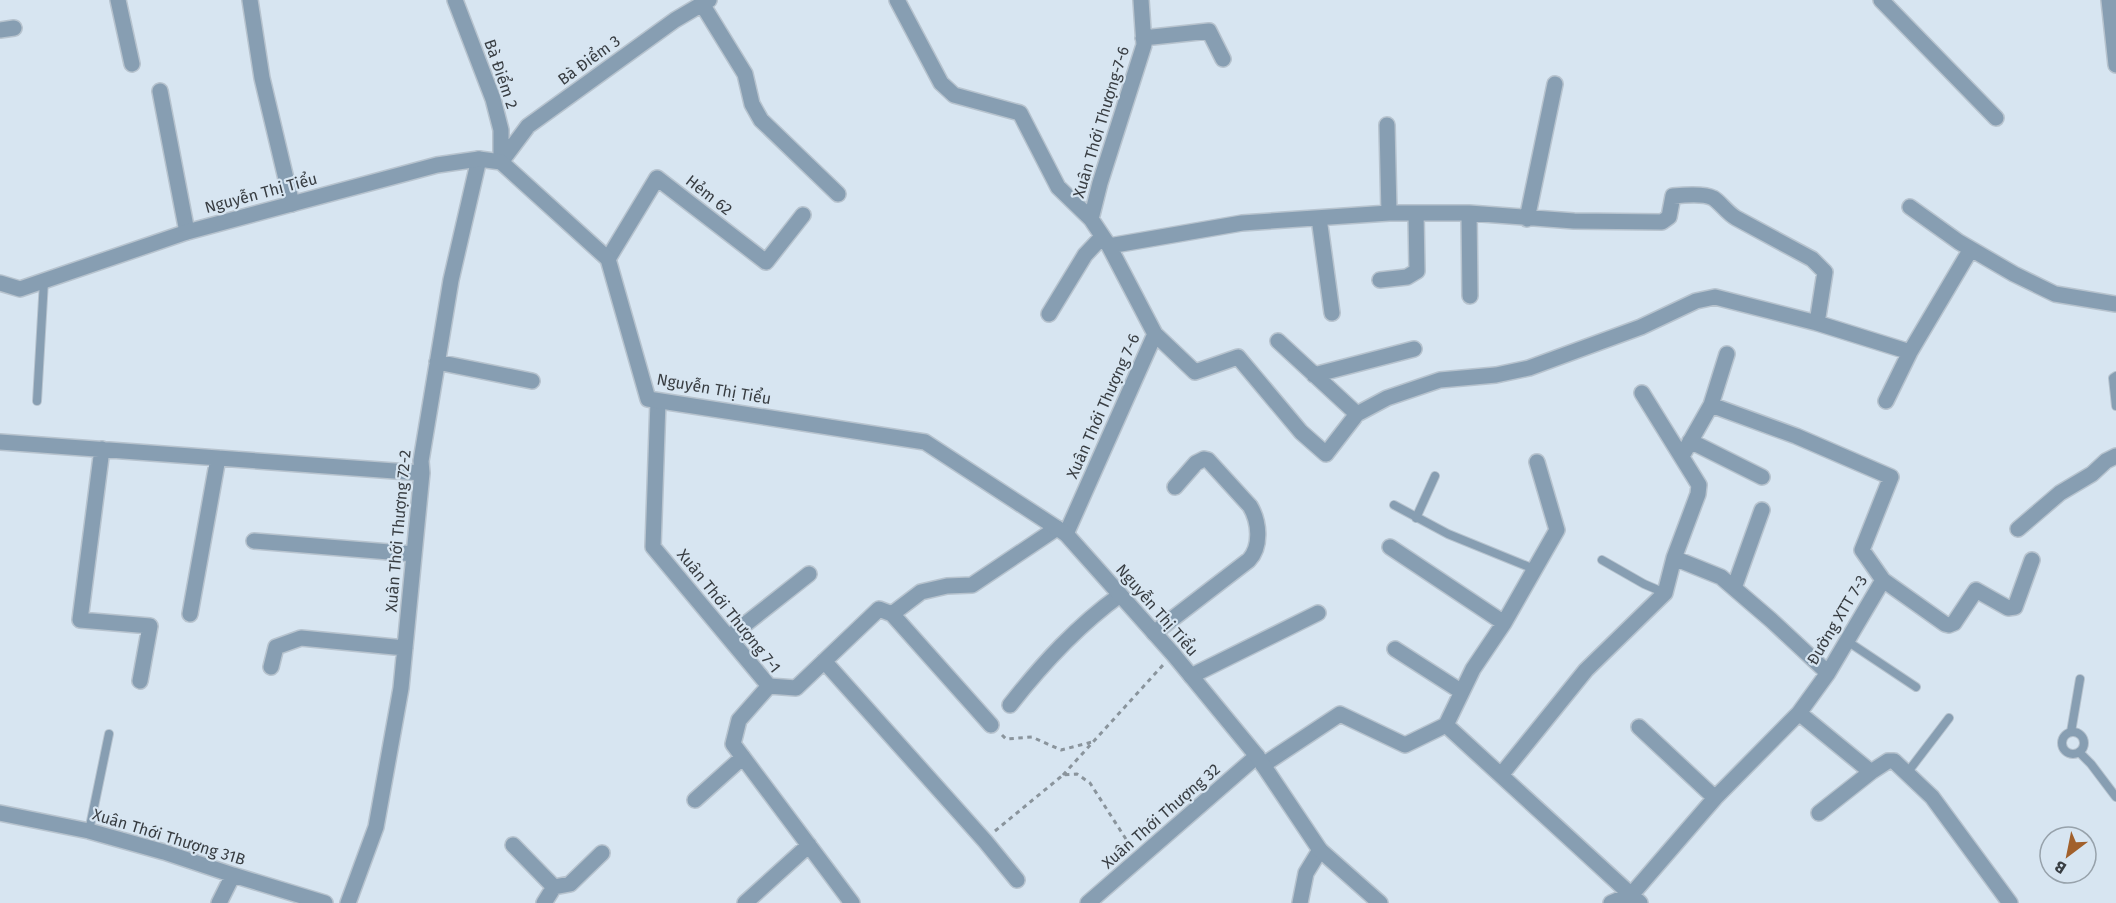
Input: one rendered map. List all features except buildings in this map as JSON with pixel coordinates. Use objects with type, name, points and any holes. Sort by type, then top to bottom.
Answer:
[{"type":"street","points":[[118,0],[132,64]]},
{"type":"street","points":[[250,0],[262,78],[292,204]]},
{"type":"street","name":"Bà Điểm 2","points":[[455,0],[493,99],[501,130],[501,162]]},
{"type":"street","name":"Xuân Thới Thượng 7-6","points":[[897,0],[941,83],[954,95],[1020,113],[1058,188],[1091,219],[1106,241],[1155,334],[1061,531]]},
{"type":"street","name":"Xuân Thới Thượng-7-6","points":[[1091,219],[1100,183],[1144,45],[1141,0]]},
{"type":"street","points":[[1881,0],[1996,118]]},
{"type":"street","points":[[2109,0],[2116,65]]},
{"type":"street","points":[[706,2],[745,74],[752,104],[761,120],[838,194]]},
{"type":"street","name":"Bà Điểm 3","points":[[501,162],[528,126],[675,20],[706,2]]},
{"type":"street","points":[[1143,38],[1209,31],[1223,59]]},
{"type":"street","points":[[1527,219],[1555,84]]},
{"type":"street","points":[[160,91],[186,232]]},
{"type":"street","points":[[1386,125],[1389,213]]},
{"type":"street","name":"Nguyễn Thị Tiểu","points":[[0,283],[20,289],[186,232],[437,165],[479,159],[501,162]]},
{"type":"street","name":"Xuân Thới Thượng 72-2","points":[[348,903],[376,827],[401,688],[422,473],[421,460],[451,280],[479,159]]},
{"type":"street","points":[[501,162],[608,259]]},
{"type":"street","name":"Hẻm 62","points":[[608,259],[657,178],[766,262],[803,215]]},
{"type":"street","points":[[1049,314],[1085,255],[1106,241],[1242,223],[1389,213],[1469,213],[1527,219],[1662,222],[1669,217],[1673,196],[1712,197],[1725,211],[1812,259],[1825,272],[1817,323]]},
{"type":"street","points":[[1910,207],[1971,249],[2055,294],[2116,304]]},
{"type":"street","points":[[1380,279],[1407,277],[1417,271],[1416,213]]},
{"type":"street","points":[[1469,213],[1470,296]]},
{"type":"street","points":[[1319,218],[1332,313]]},
{"type":"street","points":[[1886,401],[1910,352],[1971,249]]},
{"type":"street","name":"Nguyễn Thị Tiểu","points":[[608,259],[648,399],[925,442],[1061,531],[1173,654],[1260,760],[1320,850],[1380,903]]},
{"type":"street","points":[[1155,334],[1195,372],[1238,357],[1301,432],[1326,454],[1357,414],[1387,398],[1440,380],[1496,375],[1529,368],[1611,339],[1707,298],[1715,297],[1817,323],[1910,352]]},
{"type":"street","points":[[1278,341],[1357,414]]},
{"type":"street","points":[[1314,375],[1414,349]]},
{"type":"street","points":[[1682,456],[1711,405],[1727,354]]},
{"type":"street","points":[[437,362],[532,381]]},
{"type":"street","points":[[1501,776],[1586,670],[1665,593],[1674,558],[1698,494],[1699,485],[1642,393]]},
{"type":"street","name":"Xuân Thới Thượng 7-1","points":[[658,401],[652,547],[769,686],[739,720],[733,744],[852,903]]},
{"type":"street","name":"Đường XTT 7-3","points":[[1611,903],[1636,898],[1715,798],[1799,713],[1828,673],[1883,580],[1862,550],[1891,477],[1796,436],[1711,405]]},
{"type":"street","points":[[1690,441],[1762,477]]},
{"type":"street","points":[[0,442],[422,473]]},
{"type":"street","points":[[102,449],[80,620],[150,626],[140,681]]},
{"type":"street","points":[[2018,529],[2060,493],[2116,456]]},
{"type":"street","points":[[190,614],[218,458]]},
{"type":"street","points":[[1154,633],[1249,560],[1257,547],[1256,514],[1208,460],[1204,459],[1196,463],[1175,487]]},
{"type":"street","points":[[1537,462],[1557,530],[1504,623],[1473,669],[1446,725],[1636,898]]},
{"type":"street","points":[[1734,588],[1762,510]]},
{"type":"street","points":[[892,614],[921,592],[947,586],[972,585],[1061,531]]},
{"type":"street","points":[[254,541],[414,554]]},
{"type":"street","points":[[1390,547],[1504,623]]},
{"type":"street","points":[[1674,558],[1721,577],[1828,673]]},
{"type":"street","points":[[1883,580],[1949,625],[1954,623],[1976,590],[2008,608],[2014,607],[2032,560]]},
{"type":"street","points":[[729,637],[809,574]]},
{"type":"street","points":[[1010,705],[1069,637],[1094,614],[1120,595]]},
{"type":"street","points":[[769,686],[796,688],[879,609],[892,614],[992,725]]},
{"type":"street","points":[[1191,676],[1318,613]]},
{"type":"street","points":[[271,667],[276,647],[301,638],[405,648]]},
{"type":"street","points":[[1395,649],[1461,692]]},
{"type":"street","points":[[824,661],[1017,880]]},
{"type":"street","points":[[1799,713],[1870,772]]},
{"type":"street","name":"Xuân Thới Thượng 32","points":[[1088,903],[1260,760],[1340,714],[1405,745],[1446,725]]},
{"type":"street","points":[[1639,727],[1715,798]]},
{"type":"street","points":[[695,800],[743,758]]},
{"type":"street","points":[[1819,813],[1870,772],[1891,760],[1932,797],[2010,903]]},
{"type":"street","name":"Xuân Thới Thượng 31B","points":[[0,813],[89,831],[325,903]]},
{"type":"street","points":[[513,845],[554,887]]},
{"type":"street","points":[[744,903],[809,845]]},
{"type":"street","points":[[1300,903],[1306,873],[1320,850]]},
{"type":"street","points":[[544,903],[554,887],[570,884],[602,853]]},
{"type":"street","points":[[219,903],[233,875]]},
{"type":"lane","points":[[37,401],[44,281]]},
{"type":"lane","points":[[2116,376],[2113,378],[2116,406]]},
{"type":"lane","points":[[1416,518],[1435,476]]},
{"type":"lane","points":[[1394,505],[1448,534],[1534,569]]},
{"type":"lane","points":[[1602,560],[1665,593]]},
{"type":"lane","points":[[1847,641],[1916,687]]},
{"type":"lane","points":[[2071,732],[2079,734],[2084,739],[2084,747],[2079,752],[2071,754],[2065,750],[2062,743],[2065,736],[2071,732],[2080,679]]},
{"type":"lane","points":[[1907,773],[1949,718]]},
{"type":"lane","points":[[89,831],[109,734]]},
{"type":"lane","points":[[2079,752],[2116,797]]},
{"type":"path","points":[[985,841],[1063,775],[1173,654]]},
{"type":"path","points":[[992,725],[1006,739],[1032,738],[1061,750],[1094,742]]},
{"type":"path","points":[[1063,775],[1077,774],[1090,783],[1139,859]]}]
